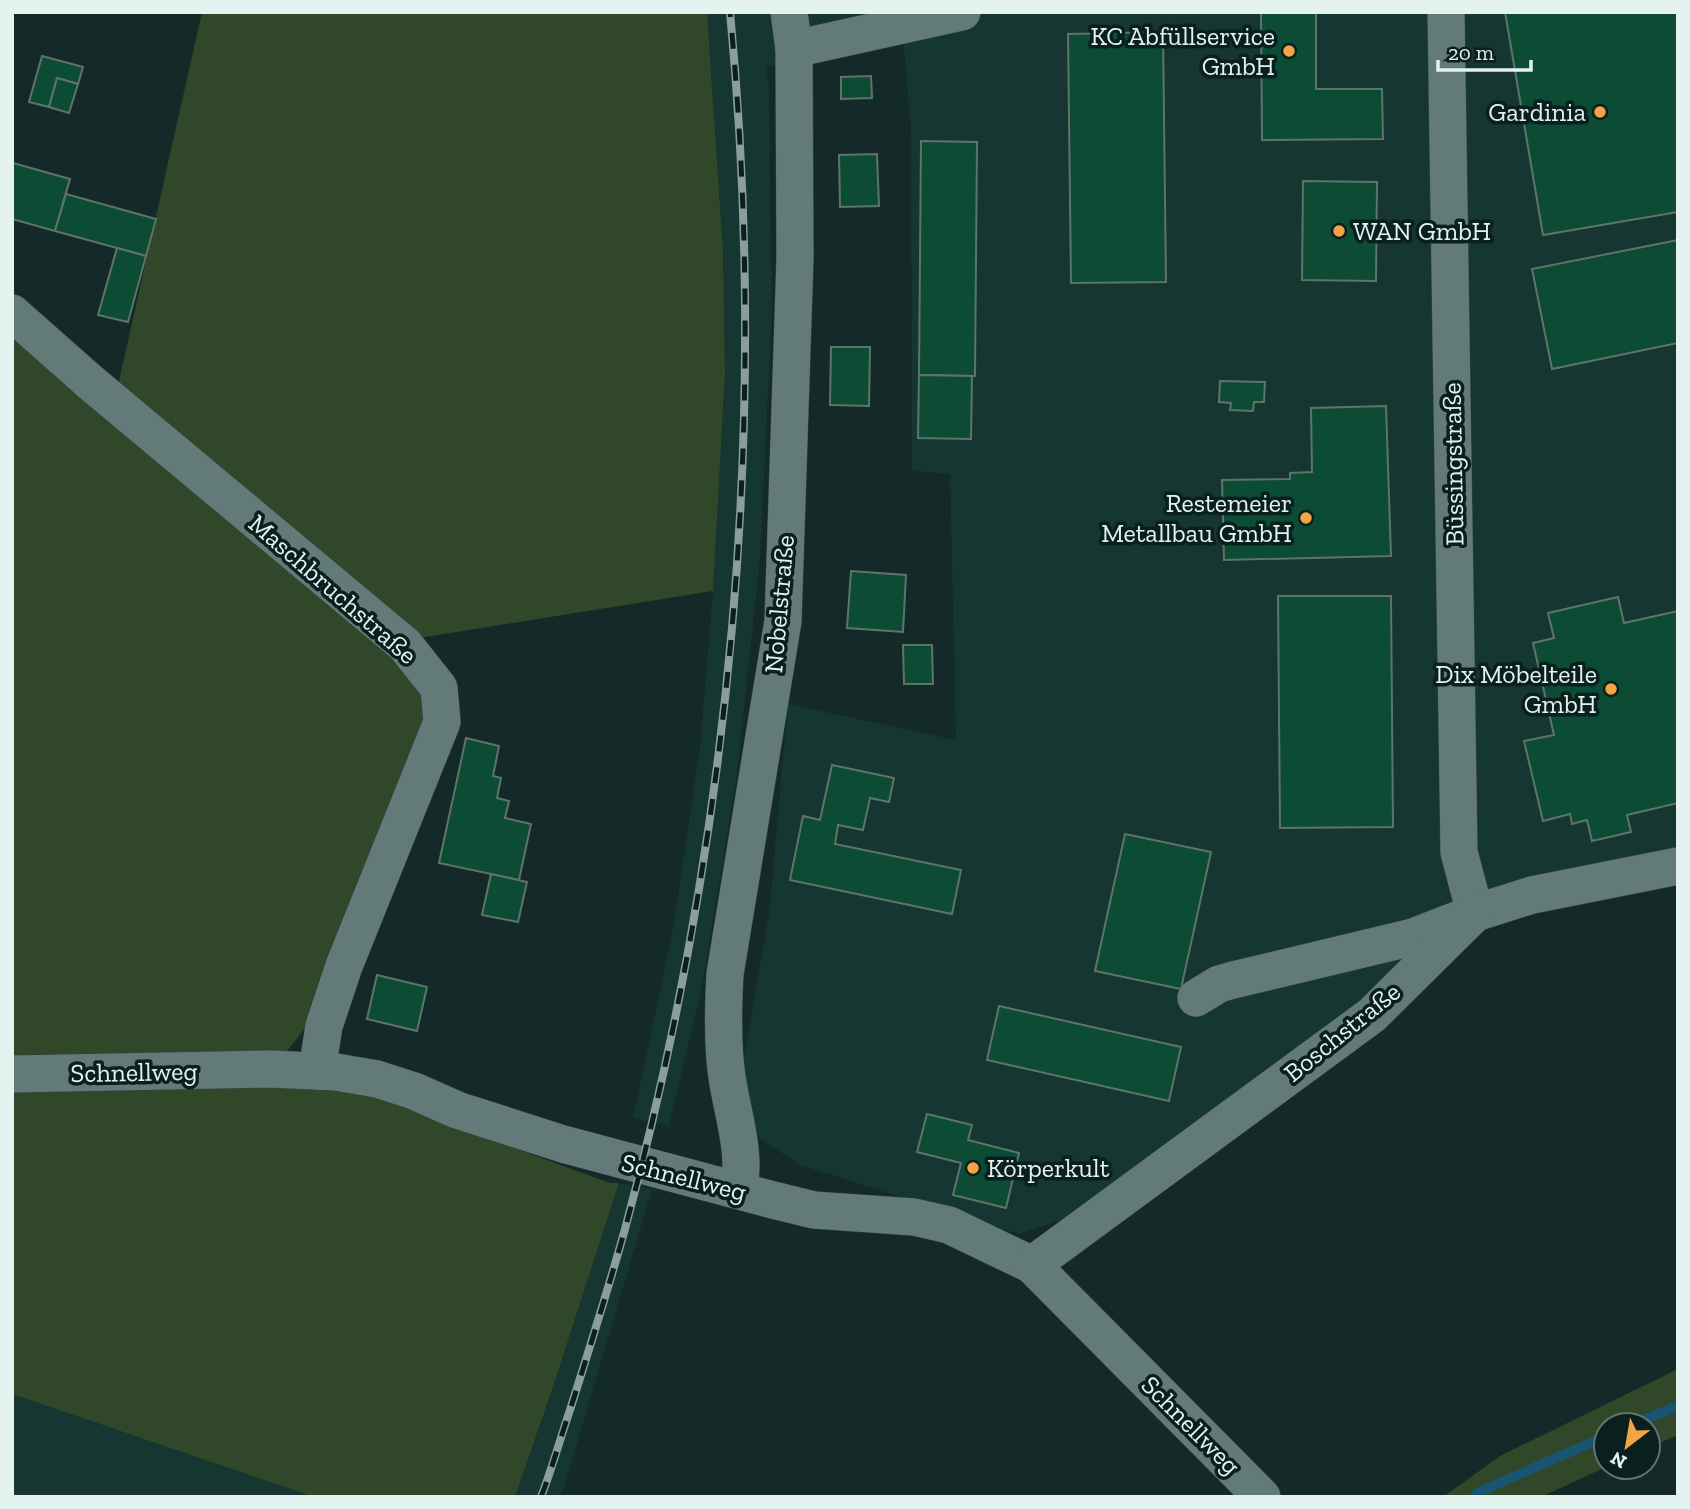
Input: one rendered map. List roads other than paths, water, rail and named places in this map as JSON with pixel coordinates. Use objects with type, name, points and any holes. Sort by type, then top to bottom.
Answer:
[{"type":"street","name":"Nobelstraße","points":[[739,1190],[743,1168],[741,1146],[727,1079],[723,1014],[725,974],[783,621],[795,258],[794,49],[789,12]]},
{"type":"street","points":[[794,49],[962,12]]},
{"type":"street","name":"Büssingstraße","points":[[1446,12],[1459,852],[1475,913]]},
{"type":"street","name":"Maschbruchstraße","points":[[12,313],[90,382],[405,645],[439,688],[442,722],[344,966],[324,1026],[317,1070]]},
{"type":"street","name":"Boschstraße","points":[[1032,1265],[1372,1015],[1475,913],[1532,895],[1678,866]]},
{"type":"street","points":[[1196,998],[1219,984],[1413,937],[1475,913]]},
{"type":"street","name":"Schnellweg","points":[[12,1074],[270,1069],[317,1070],[377,1079],[515,1130],[814,1210],[873,1213],[949,1226],[1032,1265],[1262,1497]]},
{"type":"waterway","points":[[1662,1412],[1678,1406]]},
{"type":"waterway","points":[[1475,1497],[1477,1493],[1592,1442]]},
{"type":"railway","points":[[541,1497],[619,1252],[662,1080],[692,929],[716,778],[732,625],[742,472],[745,318],[741,165],[730,12]]},
{"type":"place","name":"KC Abfüllservice GmbH","points":[[1289,51]]},
{"type":"place","name":"Gardinia","points":[[1600,112]]},
{"type":"place","name":"WAN GmbH","points":[[1339,231]]},
{"type":"place","name":"Restemeier Metallbau GmbH","points":[[1306,518]]},
{"type":"place","name":"Dix Möbelteile GmbH","points":[[1611,689]]},
{"type":"place","name":"Körperkult","points":[[973,1168]]}]
